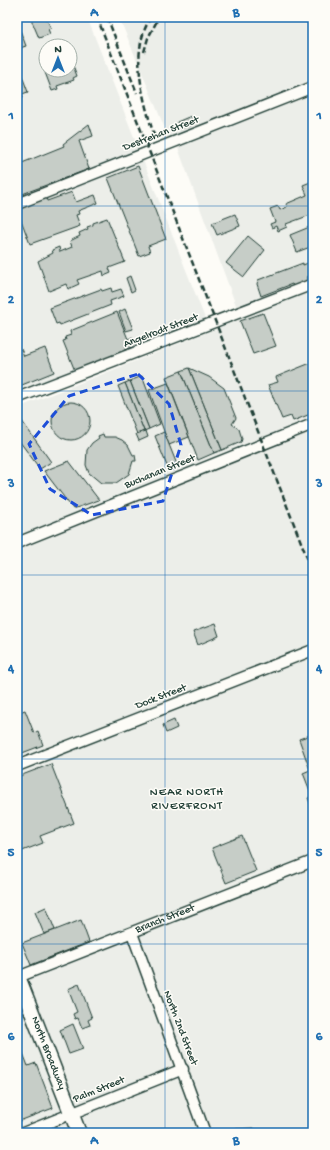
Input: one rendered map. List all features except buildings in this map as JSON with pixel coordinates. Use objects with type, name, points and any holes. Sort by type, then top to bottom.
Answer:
[{"type":"main road","name":"North Broadway","points":[[17,976],[78,1133]]},
{"type":"street","name":"Destrehan Street","points":[[17,204],[313,87]]},
{"type":"street","name":"Angelrodt Street","points":[[17,398],[313,284]]},
{"type":"street","name":"Buchanan Street","points":[[17,543],[313,424]]},
{"type":"street","name":"Dock Street","points":[[17,766],[313,650]]},
{"type":"street","name":"Branch Street","points":[[17,976],[132,933],[313,861]]},
{"type":"street","name":"North 2nd Street","points":[[132,933],[183,1069],[205,1133]]},
{"type":"street","name":"Palm Street","points":[[23,1133],[183,1069]]},
{"type":"highlighted area","points":[[138,374],[169,404],[181,445],[163,501],[92,515],[50,489],[29,444],[69,396]]},
{"type":"shaded area","points":[[17,17],[87,17],[206,321],[17,397]]},
{"type":"shaded area","points":[[119,17],[313,17],[313,1133],[17,1133],[17,408],[241,319],[178,148],[168,136]]},
{"type":"railway","points":[[97,17],[313,573]]},
{"type":"railway","points":[[107,17],[137,93]]},
{"type":"railway","points":[[151,17],[144,31],[140,46],[139,62],[140,78],[146,109],[155,139]]},
{"type":"railway","points":[[144,52],[148,38],[159,17]]},
{"type":"district","name":"NEAR NORTH RIVERFRONT","points":[[187,800]]}]
